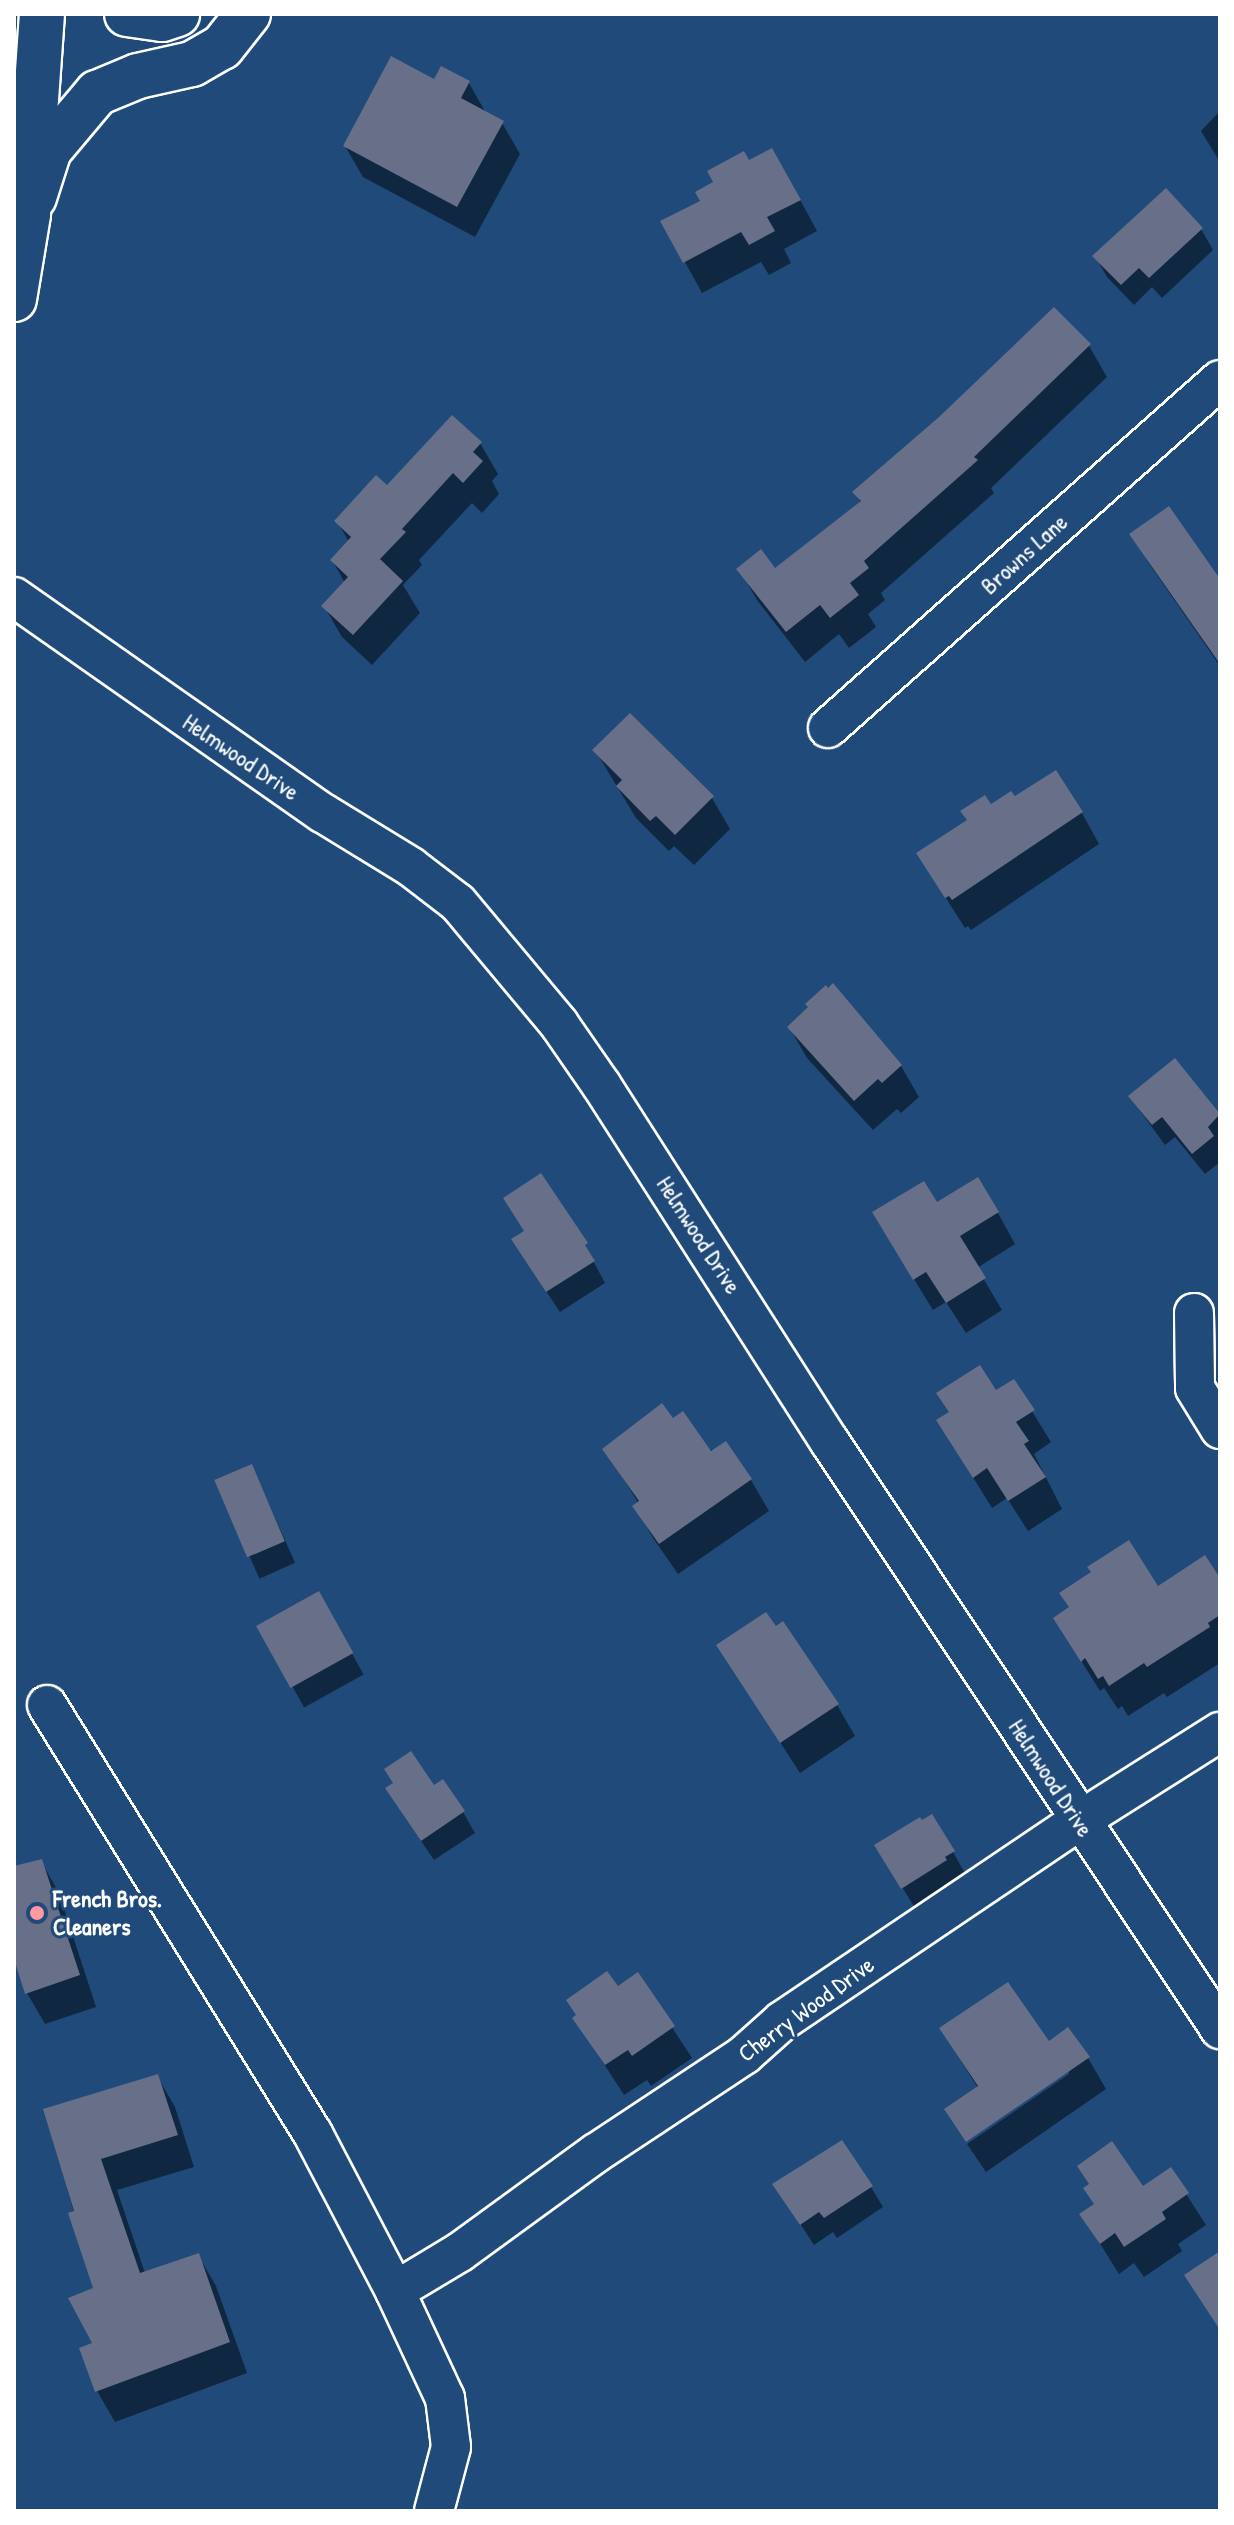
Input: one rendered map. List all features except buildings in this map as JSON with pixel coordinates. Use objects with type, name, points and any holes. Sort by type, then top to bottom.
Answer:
[{"type":"street","points":[[14,299],[28,214],[42,14]]},
{"type":"street","points":[[127,14],[162,19],[177,14]]},
{"type":"street","points":[[28,214],[49,150],[97,93],[138,76],[192,64],[222,47],[248,14]]},
{"type":"street","name":"Browns Lane","points":[[828,728],[1220,380]]},
{"type":"street","name":"Helmwood Drive","points":[[14,597],[323,813],[411,867],[458,903],[559,1024],[602,1086],[1079,1821],[1220,2029]]},
{"type":"street","points":[[1194,1313],[1195,1388],[1220,1429]]},
{"type":"street","points":[[47,1705],[313,2134],[395,2291],[445,2398],[451,2447],[434,2511]]},
{"type":"street","name":"Cherry Wood Drive","points":[[395,2291],[460,2252],[596,2153],[744,2055],[782,2021],[1079,1821],[1220,1732]]},
{"type":"place","name":"French Bros. Cleaners","points":[[37,1913]]}]
